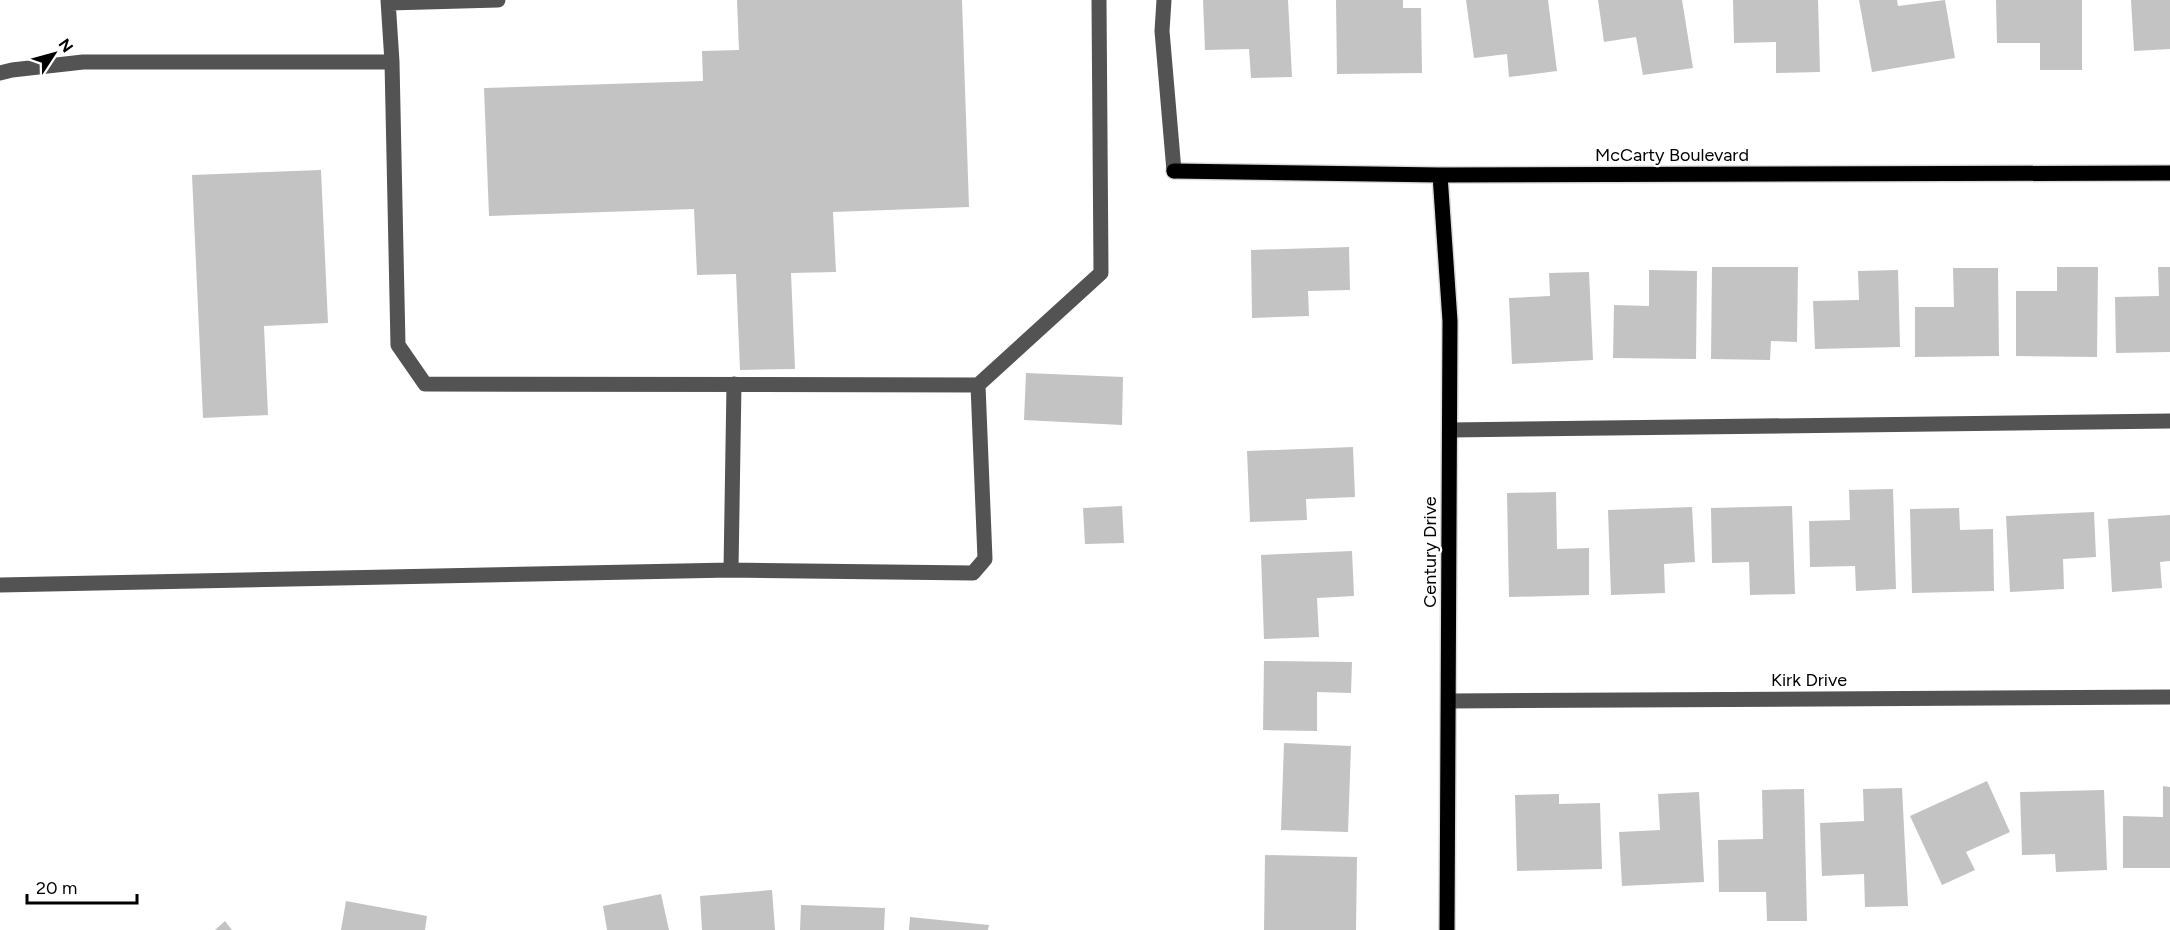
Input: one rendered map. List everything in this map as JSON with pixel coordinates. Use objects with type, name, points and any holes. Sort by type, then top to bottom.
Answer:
[{"type":"main road","name":"McCarty Boulevard","points":[[1174,171],[1440,176],[2170,173]]},
{"type":"main road","name":"Century Drive","points":[[1440,176],[1450,321],[1447,930]]},
{"type":"street","points":[[498,0],[388,2],[392,62],[398,345],[425,384],[978,385],[1101,273],[1099,0]]},
{"type":"street","points":[[1164,0],[1162,32],[1174,171]]},
{"type":"street","points":[[0,74],[12,70],[83,62],[392,62]]},
{"type":"street","points":[[731,570],[734,384]]},
{"type":"street","points":[[0,585],[731,570],[973,573],[985,559],[978,385]]},
{"type":"street","points":[[1450,430],[2170,422]]},
{"type":"street","name":"Kirk Drive","points":[[1449,701],[2170,697]]},
{"type":"building","points":[[737,0],[962,0],[969,207],[833,212],[836,272],[791,273],[795,369],[740,370],[736,274],[697,275],[694,209],[489,216],[484,88],[703,81],[702,51],[739,50]]},
{"type":"building","points":[[1203,0],[1288,0],[1292,77],[1251,78],[1249,49],[1205,50]]},
{"type":"building","points":[[1336,0],[1403,0],[1403,8],[1421,8],[1422,73],[1337,74]]},
{"type":"building","points":[[1466,0],[1548,0],[1557,71],[1509,77],[1507,54],[1474,58]]},
{"type":"building","points":[[1598,0],[1682,0],[1693,68],[1643,75],[1636,37],[1604,42]]},
{"type":"building","points":[[1733,0],[1818,0],[1820,72],[1776,73],[1776,42],[1734,43]]},
{"type":"building","points":[[1859,0],[1897,0],[1898,6],[1945,0],[1955,58],[1872,72]]},
{"type":"building","points":[[1996,0],[2082,0],[2082,70],[2040,70],[2040,43],[1997,43]]},
{"type":"building","points":[[2131,0],[2170,0],[2170,49],[2134,51]]},
{"type":"building","points":[[321,170],[328,323],[264,326],[268,415],[203,418],[192,175]]},
{"type":"building","points":[[1349,247],[1350,290],[1308,291],[1309,316],[1252,318],[1251,250]]},
{"type":"building","points":[[1712,267],[1798,267],[1797,342],[1771,341],[1770,360],[1711,359]]},
{"type":"building","points":[[2057,267],[2098,267],[2097,357],[2016,356],[2016,291],[2057,291]]},
{"type":"building","points":[[2158,267],[2170,267],[2170,352],[2116,353],[2115,297],[2159,296]]},
{"type":"building","points":[[1953,268],[1998,268],[1999,356],[1915,357],[1915,307],[1954,307]]},
{"type":"building","points":[[1649,270],[1697,271],[1696,359],[1613,358],[1614,305],[1649,306]]},
{"type":"building","points":[[1898,270],[1900,347],[1815,349],[1813,301],[1859,300],[1858,271]]},
{"type":"building","points":[[1589,272],[1593,360],[1512,364],[1509,298],[1550,296],[1549,273]]},
{"type":"building","points":[[1026,373],[1123,377],[1122,425],[1024,420]]},
{"type":"building","points":[[1353,447],[1355,497],[1306,499],[1307,520],[1250,522],[1247,451]]},
{"type":"building","points":[[1893,489],[1896,589],[1856,591],[1855,566],[1810,567],[1809,521],[1850,520],[1849,490]]},
{"type":"building","points":[[1556,492],[1557,549],[1589,548],[1589,595],[1509,597],[1507,493]]},
{"type":"building","points":[[1122,506],[1124,543],[1085,544],[1083,508]]},
{"type":"building","points":[[1792,506],[1795,594],[1750,595],[1749,562],[1712,563],[1711,508]]},
{"type":"building","points":[[1692,507],[1695,562],[1664,564],[1665,593],[1611,595],[1608,510]]},
{"type":"building","points":[[1959,508],[1960,530],[1993,529],[1994,591],[1912,593],[1910,509]]},
{"type":"building","points":[[2094,512],[2096,557],[2063,559],[2064,589],[2010,592],[2006,516]]},
{"type":"building","points":[[2170,515],[2170,561],[2160,562],[2162,588],[2112,592],[2108,519]]},
{"type":"building","points":[[1352,551],[1354,596],[1317,598],[1319,637],[1264,639],[1261,555]]},
{"type":"building","points":[[1264,661],[1352,662],[1351,693],[1317,692],[1317,731],[1263,730]]},
{"type":"building","points":[[1284,743],[1351,746],[1348,832],[1281,830]]},
{"type":"building","points":[[1987,781],[2010,832],[1966,852],[1975,870],[1942,885],[1910,816]]},
{"type":"building","points":[[2163,786],[2170,787],[2170,868],[2123,868],[2123,816],[2163,817]]},
{"type":"building","points":[[1902,788],[1908,906],[1865,907],[1864,874],[1822,876],[1820,823],[1864,821],[1863,789]]},
{"type":"building","points":[[1804,789],[1807,921],[1767,921],[1766,892],[1719,892],[1718,840],[1763,839],[1762,790]]},
{"type":"building","points":[[2104,790],[2107,870],[2056,872],[2055,854],[2022,855],[2020,792]]},
{"type":"building","points":[[1699,792],[1704,882],[1622,886],[1619,832],[1660,830],[1658,794]]},
{"type":"building","points":[[1559,794],[1559,804],[1600,803],[1602,869],[1517,871],[1515,795]]},
{"type":"building","points":[[1265,855],[1357,857],[1356,930],[1264,930]]},
{"type":"building","points":[[772,890],[775,930],[702,930],[700,896]]},
{"type":"building","points":[[661,894],[669,930],[607,930],[603,906]]},
{"type":"building","points":[[346,901],[427,916],[425,930],[341,930]]},
{"type":"building","points":[[801,905],[885,908],[884,930],[800,930]]},
{"type":"building","points":[[910,917],[989,925],[988,930],[909,930]]},
{"type":"building","points":[[225,921],[232,930],[215,930]]}]
